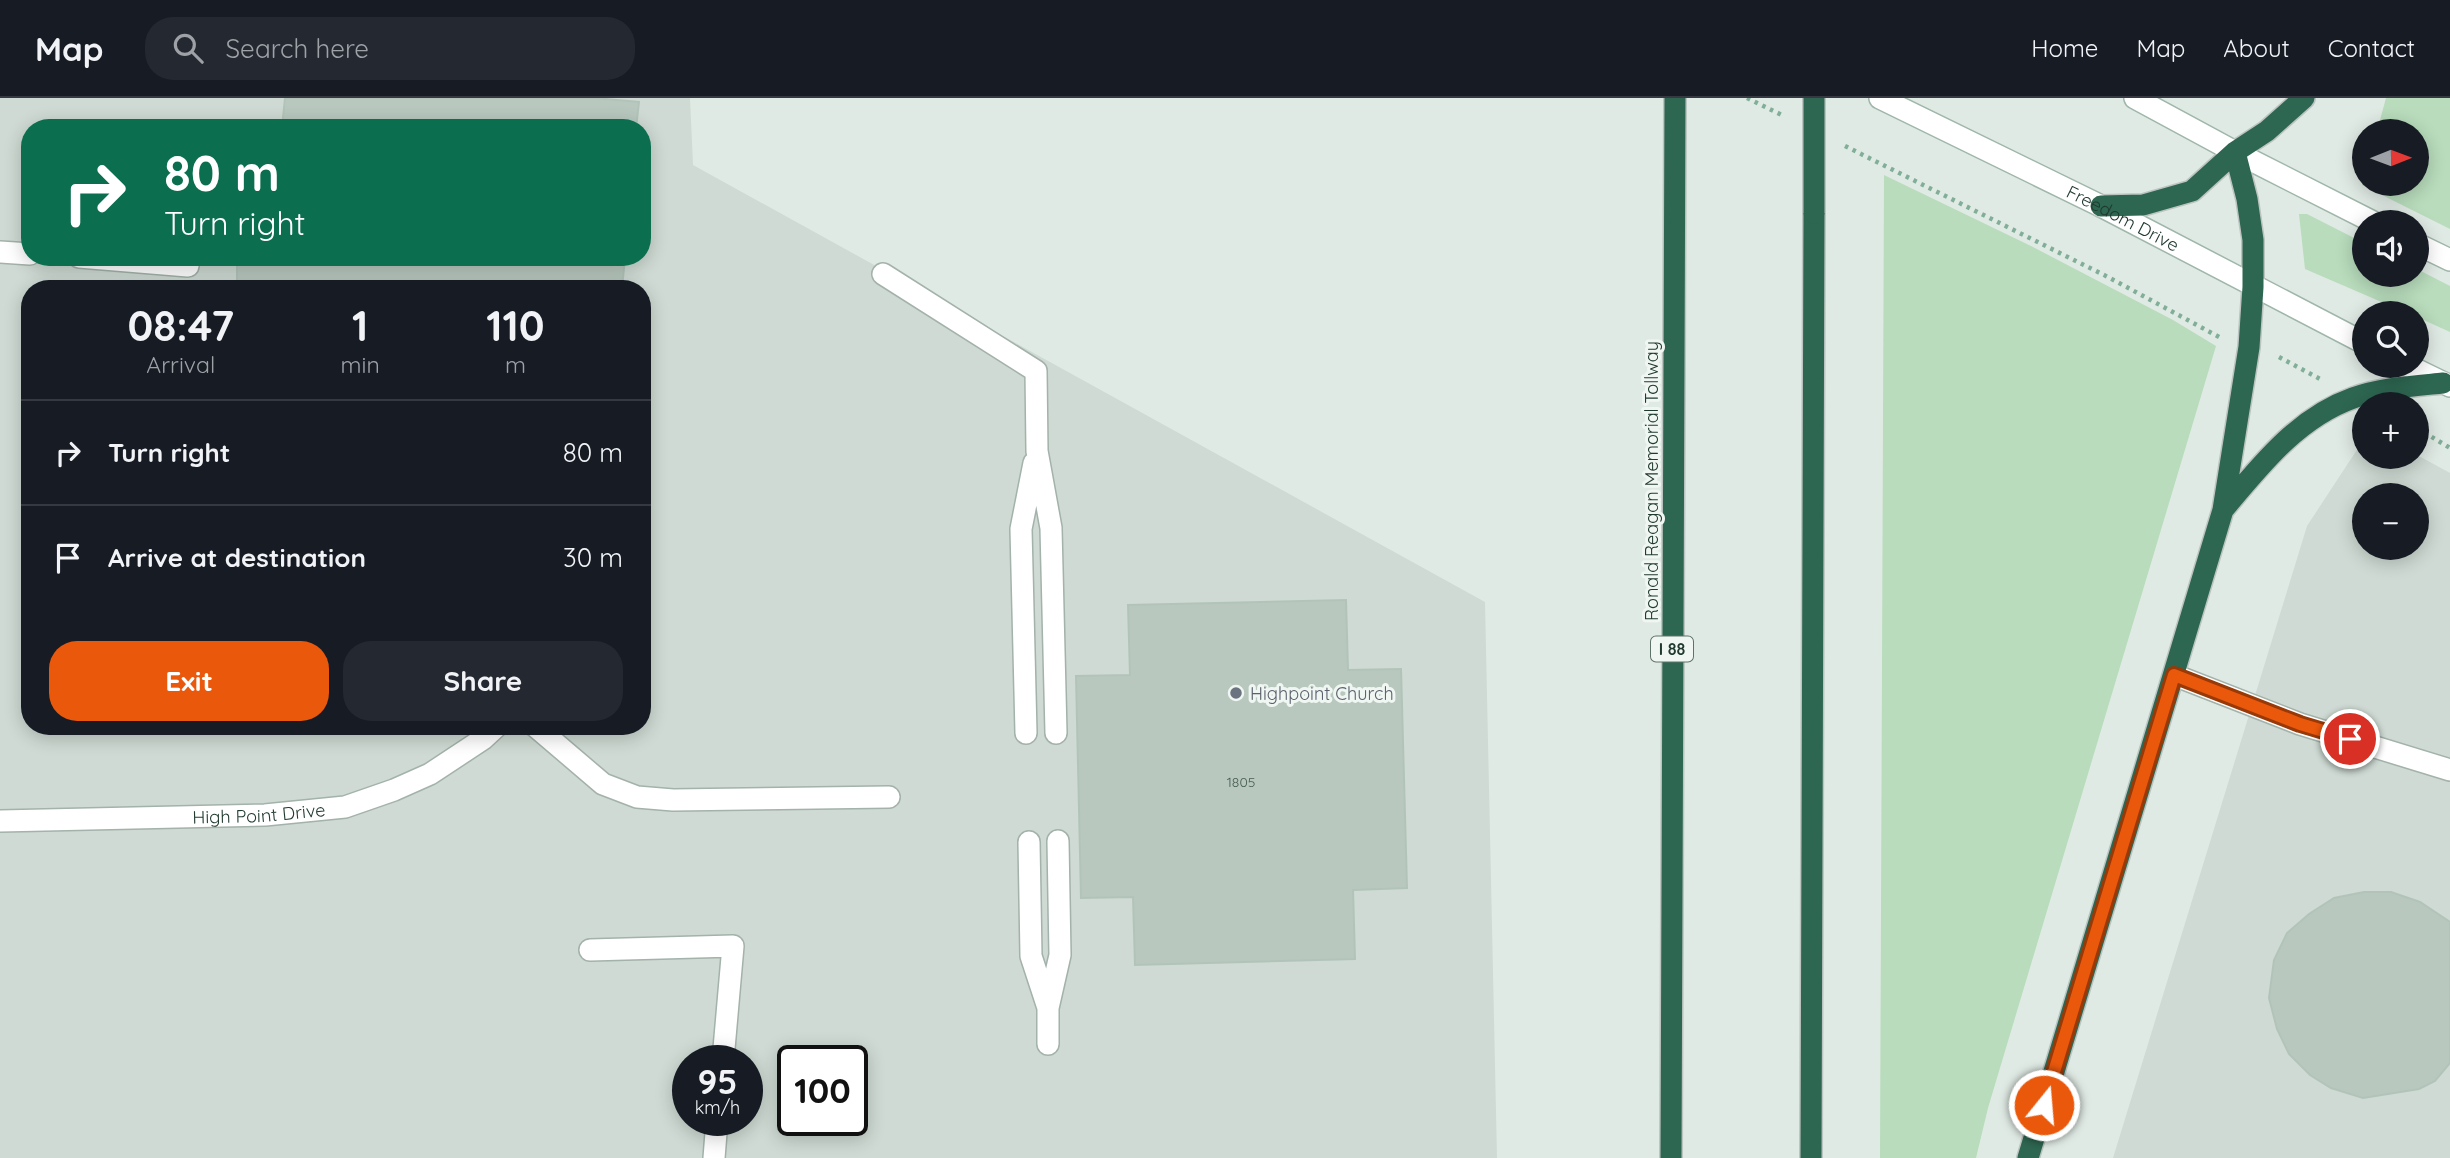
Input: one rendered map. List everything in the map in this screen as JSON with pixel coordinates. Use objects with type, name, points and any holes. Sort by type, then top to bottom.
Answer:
[{"type":"highway","name":"Ronald Reagan Memorial Tollway","points":[[1671,1158],[1675,98]]},
{"type":"highway","points":[[1811,1158],[1814,98]]},
{"type":"highway","points":[[2101,206],[2143,205],[2192,191],[2235,152],[2267,131],[2304,98]]},
{"type":"highway","points":[[2028,1158],[2223,510],[2249,347],[2253,287],[2253,240],[2247,199],[2235,152]]},
{"type":"highway","points":[[2377,392],[2446,385]]},
{"type":"highway","points":[[2223,510],[2270,455],[2299,428],[2330,407],[2352,398]]},
{"type":"main road","name":"Freedom Drive","points":[[1880,98],[2101,206],[2352,337]]},
{"type":"main road","points":[[2135,98],[2352,211]]},
{"type":"main road","points":[[2429,250],[2450,260]]},
{"type":"main road","points":[[0,252],[21,253]]},
{"type":"main road","points":[[883,274],[1036,371],[1037,451],[1051,528],[1056,733]]},
{"type":"main road","points":[[2429,376],[2446,385]]},
{"type":"main road","points":[[1026,733],[1021,529],[1037,451]]},
{"type":"main road","points":[[2174,675],[2300,724],[2450,770]]},
{"type":"main road","name":"High Point Drive","points":[[0,821],[265,815],[345,807],[430,774],[487,735]]},
{"type":"main road","points":[[544,735],[603,783],[637,797],[673,800],[889,797]]},
{"type":"main road","points":[[1048,1044],[1048,1008],[1060,955],[1058,841]]},
{"type":"main road","points":[[1029,842],[1031,956],[1048,1008]]},
{"type":"main road","points":[[590,950],[733,946],[724,1045]]},
{"type":"main road","points":[[714,1158],[716,1136]]},
{"type":"path","points":[[1747,98],[1784,116]]},
{"type":"path","points":[[1834,140],[2108,277],[2220,337],[2275,355],[2352,396]]},
{"type":"path","points":[[2429,436],[2450,449]]},
{"type":"shaded area","points":[[0,98],[690,98],[693,165],[1485,602],[1497,1158],[0,1158]]},
{"type":"shaded area","points":[[2352,457],[2352,469],[2429,469],[2429,462],[2450,473],[2450,1158],[2113,1158],[2307,526]]},
{"type":"green space","points":[[2386,98],[2450,98],[2450,229],[2429,218],[2429,210],[2412,210],[2384,196],[2429,196],[2429,119],[2380,119]]},
{"type":"green space","points":[[1884,175],[2031,246],[2173,320],[2216,346],[1988,1108],[1976,1158],[1880,1158]]},
{"type":"green space","points":[[2299,214],[2307,214],[2352,237],[2352,287],[2429,287],[2429,275],[2450,286],[2450,332],[2429,322],[2429,301],[2379,301],[2305,269]]},
{"type":"building","points":[[285,98],[595,98],[639,102],[637,119],[283,119]]},
{"type":"building","points":[[237,266],[624,266],[623,280],[237,280]]},
{"type":"building","points":[[1346,600],[1348,670],[1401,669],[1407,888],[1353,890],[1355,959],[1135,965],[1133,897],[1081,898],[1076,676],[1130,675],[1128,605]]},
{"type":"building","points":[[2364,892],[2391,892],[2420,902],[2450,922],[2450,1063],[2435,1081],[2419,1089],[2363,1098],[2331,1088],[2310,1075],[2289,1054],[2277,1029],[2269,998],[2274,960],[2287,933],[2334,898]]},
{"type":"place","name":"Highpoint Church","points":[[1236,693]]},
{"type":"route","points":[[2044,1105],[2174,675],[2300,724],[2350,739]]}]
